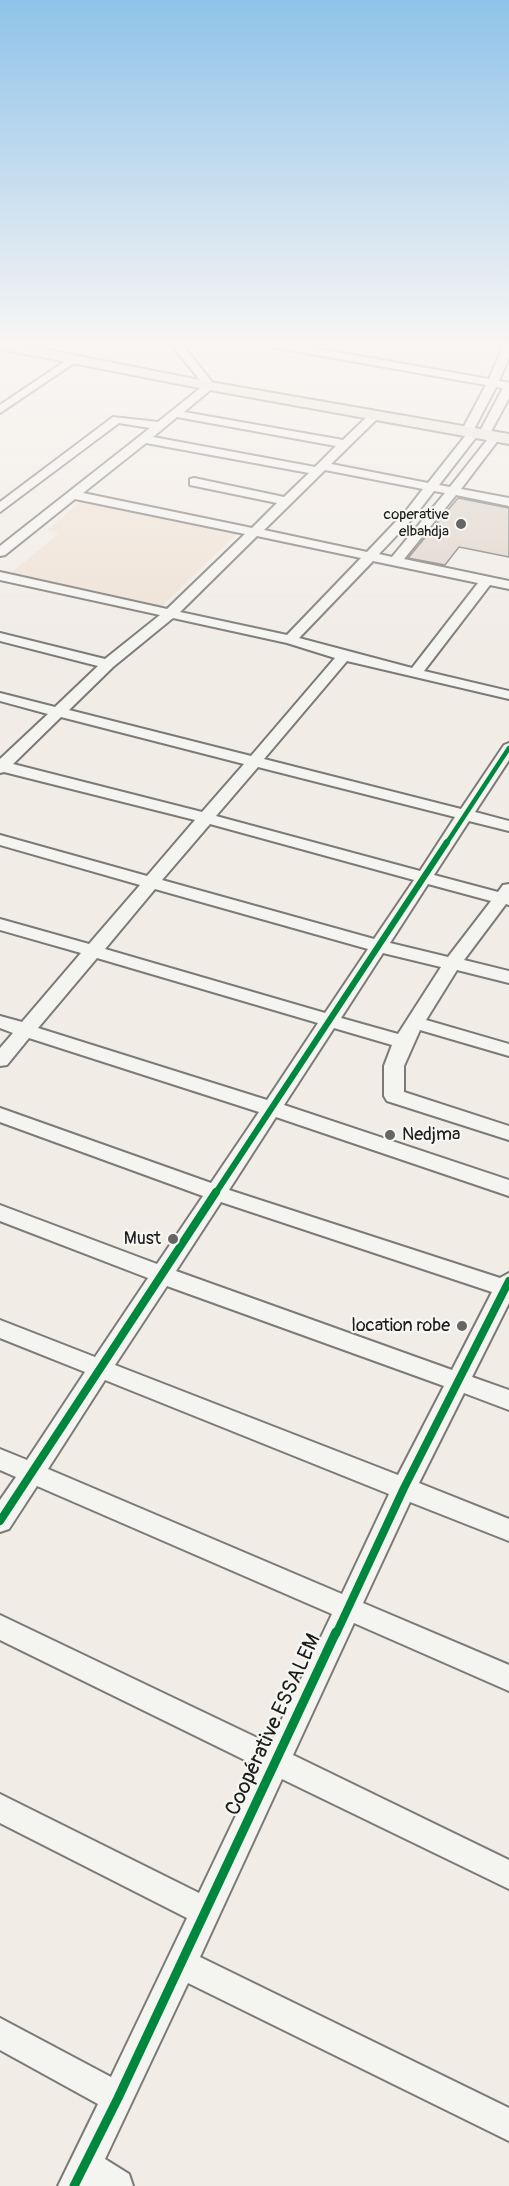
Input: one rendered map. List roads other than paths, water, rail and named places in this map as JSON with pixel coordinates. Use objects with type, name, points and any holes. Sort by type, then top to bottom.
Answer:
[{"type":"street","points":[[7,515],[87,445]]},
{"type":"street","points":[[0,552],[71,494],[137,445]]},
{"type":"street","points":[[180,445],[509,502]]},
{"type":"street","points":[[1,767],[108,664],[171,614],[344,445]]},
{"type":"street","points":[[290,640],[410,514],[431,487],[475,445]]},
{"type":"street","points":[[395,562],[453,491],[480,445]]},
{"type":"street","points":[[194,482],[287,501]]},
{"type":"street","points":[[71,494],[509,585]]},
{"type":"street","points":[[7,515],[37,522]]},
{"type":"street","points":[[0,576],[290,640],[344,656],[509,695]]},
{"type":"street","points":[[415,673],[487,580]]},
{"type":"street","points":[[0,636],[108,664]]},
{"type":"street","points":[[0,1060],[344,656]]},
{"type":"street","points":[[0,697],[509,826]]},
{"type":"street","points":[[0,1521],[509,748]]},
{"type":"street","points":[[1,767],[507,896],[453,963],[403,1042],[394,1066],[393,1096],[509,1133]]},
{"type":"street","points":[[0,840],[379,945],[509,977]]},
{"type":"street","points":[[0,924],[403,1042]]},
{"type":"street","points":[[0,1022],[272,1108],[509,1188]]},
{"type":"street","points":[[416,1023],[509,1050]]},
{"type":"street","points":[[0,1115],[216,1193],[508,1286]]},
{"type":"street","points":[[0,1213],[162,1275],[509,1400]]},
{"type":"street","name":"Coopérative ESSALEM","points":[[79,2175],[118,2098],[404,1488],[508,1286]]},
{"type":"street","points":[[0,1329],[509,1530]]},
{"type":"street","points":[[0,1460],[509,1678]]},
{"type":"street","points":[[0,1627],[509,1875]]},
{"type":"street","points":[[0,1808],[205,1912]]},
{"type":"street","points":[[180,1963],[509,2125]]},
{"type":"street","points":[[0,2033],[118,2098]]},
{"type":"street","points":[[79,2175],[117,2186]]},
{"type":"place","name":"coperative elbahdja","points":[[461,524]]},
{"type":"place","name":"Nedjma","points":[[390,1135]]},
{"type":"place","name":"Must","points":[[173,1239]]},
{"type":"place","name":"location robe","points":[[462,1326]]}]
